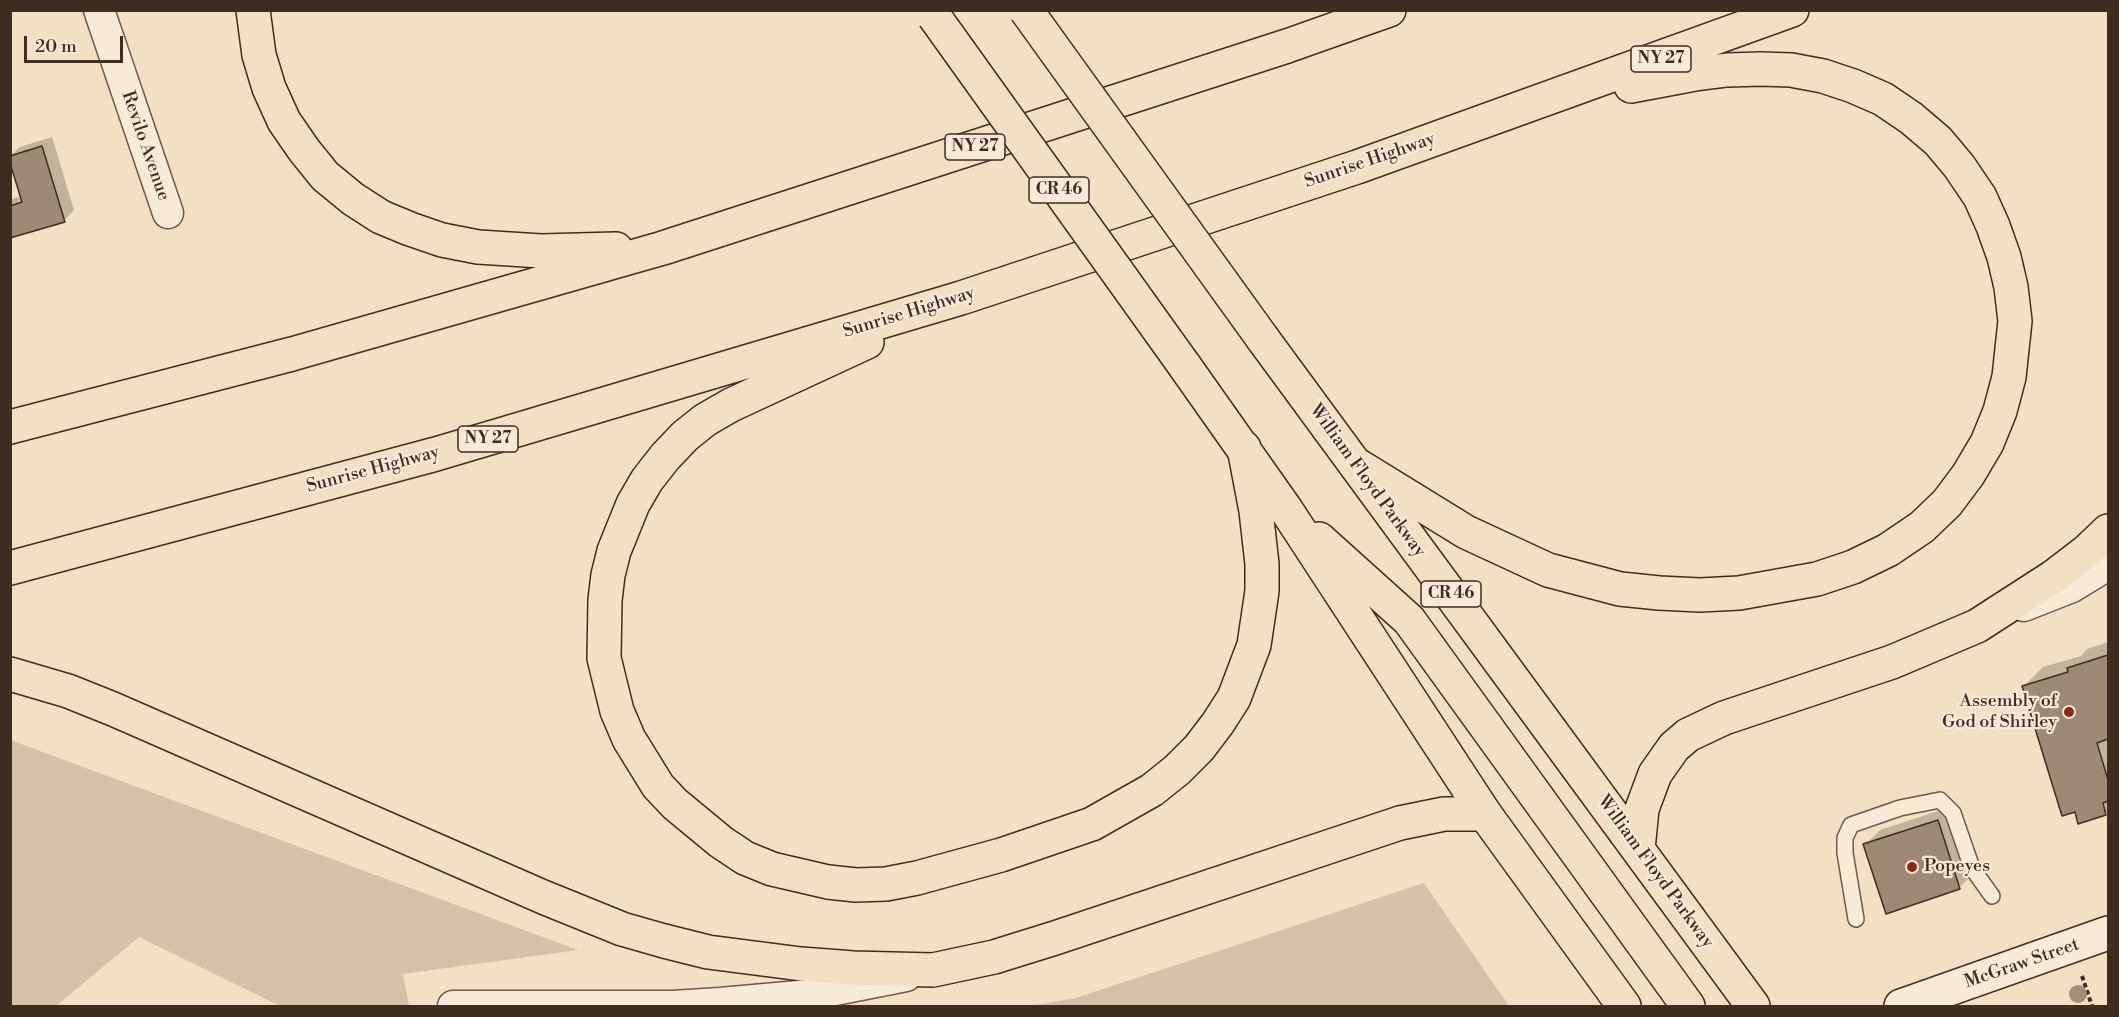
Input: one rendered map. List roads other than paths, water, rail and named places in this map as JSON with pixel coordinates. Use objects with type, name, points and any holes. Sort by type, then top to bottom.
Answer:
[{"type":"highway","points":[[253,10],[259,55],[269,88],[284,121],[325,176],[353,199],[381,217],[442,240],[478,247],[541,251],[663,248]]},
{"type":"highway","name":"William Floyd Parkway","points":[[1026,10],[1263,339],[1753,1006]]},
{"type":"highway","points":[[1287,46],[1353,10]]},
{"type":"highway","name":"NY 27","points":[[10,427],[292,354],[663,248],[1287,46],[1389,10]]},
{"type":"highway","name":"Sunrise Highway","points":[[10,568],[436,454],[962,298],[1334,174],[1792,10]]},
{"type":"highway","name":"CR 46","points":[[932,13],[1244,448],[1287,510],[1485,814],[1624,1006]]},
{"type":"highway","points":[[1354,463],[1466,532],[1548,570],[1620,589],[1700,595],[1739,594],[1817,579],[1853,567],[1888,550],[1922,527],[1947,503],[1968,476],[1987,443],[2000,411],[2009,377],[2015,321],[2012,287],[2000,247],[1980,197],[1959,165],[1938,141],[1911,118],[1883,99],[1823,76],[1791,70],[1761,69],[1695,74],[1529,106]]},
{"type":"highway","points":[[962,298],[731,405],[705,420],[685,436],[647,480],[622,528],[608,575],[604,629],[604,658],[617,711],[628,739],[658,786],[698,824],[745,858],[772,869],[828,882],[856,885],[886,884],[917,878],[1001,855],[1092,824],[1152,790],[1177,770],[1200,748],[1234,698],[1254,645],[1262,591],[1262,564],[1256,510],[1244,448]]},
{"type":"highway","points":[[1287,510],[1409,620],[1688,1006]]},
{"type":"highway","points":[[1638,849],[1642,809],[1655,774],[1674,747],[1688,735],[1724,718],[1892,662],[1977,626],[2053,577],[2109,531]]},
{"type":"highway","points":[[10,674],[68,691],[113,709],[543,897],[622,928],[708,952],[853,968],[933,970],[994,957],[1400,823],[1444,814],[1485,814]]},
{"type":"main road","name":"McGraw Street","points":[[1901,1006],[2109,933]]},
{"type":"street","name":"Revilo Avenue","points":[[99,10],[168,213]]},
{"type":"street","points":[[1977,626],[2072,587],[2109,565]]},
{"type":"street","points":[[453,1006],[709,1004],[810,995],[933,970]]},
{"type":"lane","points":[[1856,919],[1845,853],[1845,838],[1851,825],[1900,808],[1940,800],[1953,813],[1972,868],[1992,896]]},
{"type":"place","name":"Assembly of God of Shirley","points":[[2069,712]]},
{"type":"place","name":"Popeyes","points":[[1912,867]]}]
